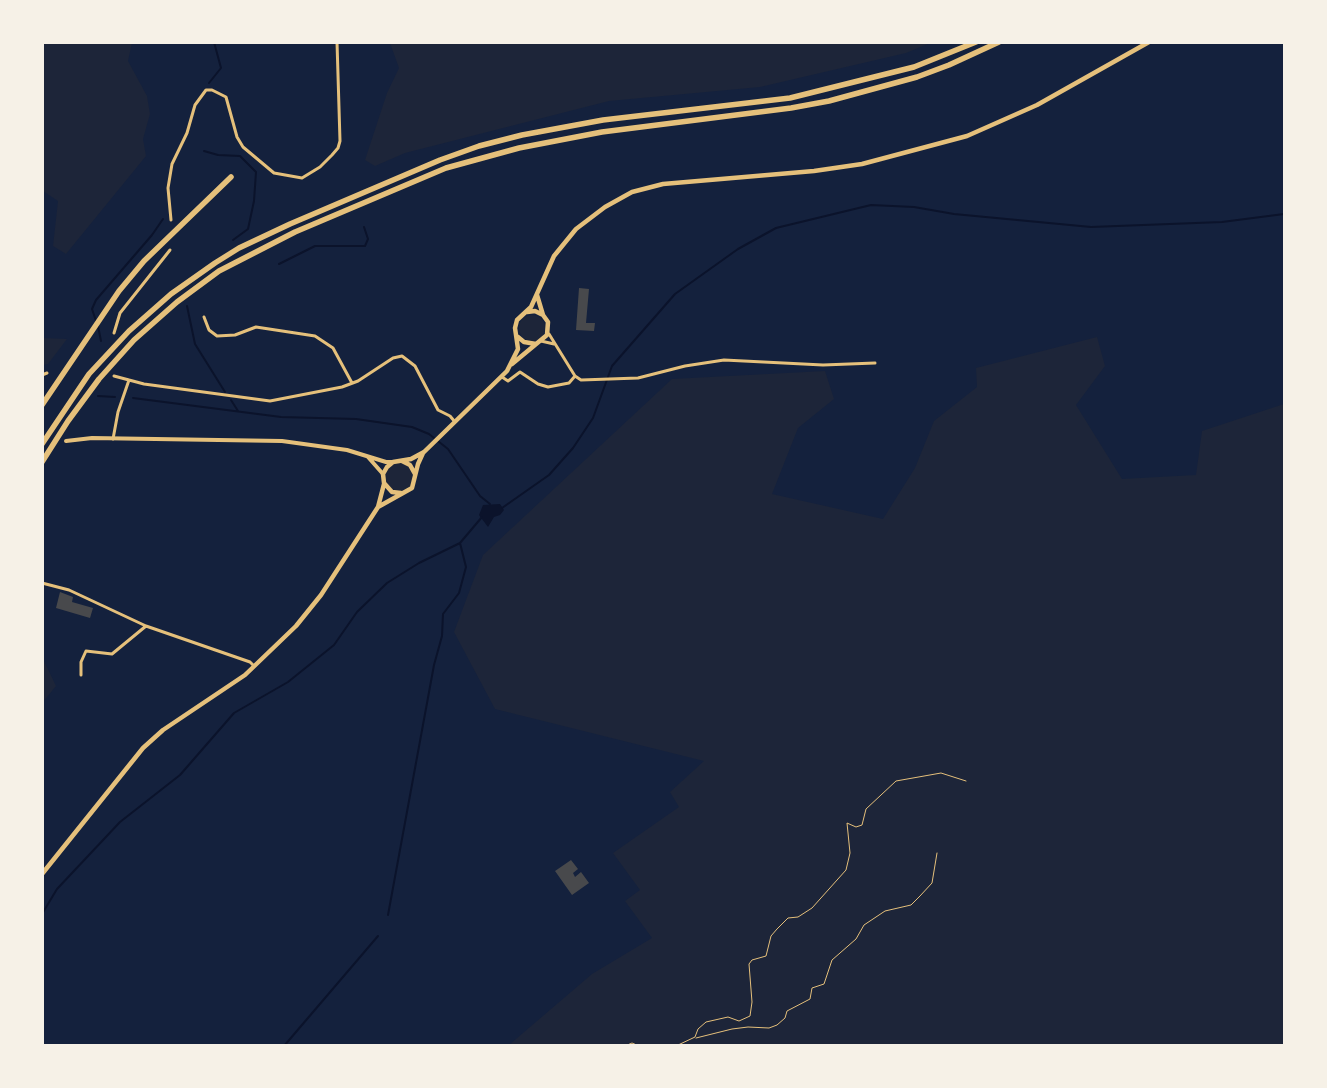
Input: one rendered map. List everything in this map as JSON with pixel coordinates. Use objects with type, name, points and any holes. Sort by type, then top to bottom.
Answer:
[{"type":"highway","points":[[42,444],[89,374],[129,332],[171,294],[239,248],[290,224],[440,160],[479,146],[522,135],[603,120],[790,98],[914,67],[976,42]]},
{"type":"highway","points":[[42,462],[99,379],[134,340],[177,302],[219,271],[295,232],[446,168],[519,148],[602,132],[791,108],[829,101],[917,77],[949,65],[999,42]]},
{"type":"highway","points":[[42,405],[119,291],[144,262],[231,178]]},
{"type":"main road","points":[[512,364],[518,349],[518,336],[515,328],[517,320],[527,312],[537,295],[544,274],[554,256],[576,229],[592,215],[632,192],[663,184],[814,172],[862,164],[946,142],[988,128],[1037,105],[1149,42]]},
{"type":"main road","points":[[42,874],[143,748],[163,730],[255,667],[287,636],[310,610],[378,507],[384,483],[383,474],[387,467],[394,462],[402,461],[424,452],[502,377],[512,364],[539,342],[548,331],[548,322],[543,315],[537,295]]},
{"type":"main road","points":[[527,312],[535,311],[543,315]]},
{"type":"main road","points":[[518,336],[524,342],[539,342]]},
{"type":"main road","points":[[378,507],[412,488],[424,452]]},
{"type":"main road","points":[[402,461],[410,464],[416,476]]},
{"type":"main road","points":[[384,483],[392,492],[401,493]]},
{"type":"street","points":[[172,220],[168,188],[172,164],[187,133],[195,106],[206,90],[212,90],[226,97],[232,112],[237,137],[243,147],[274,173],[302,178],[320,167],[339,146],[337,42]]},
{"type":"street","points":[[114,333],[120,313],[170,250]]},
{"type":"street","points":[[204,317],[209,330],[217,336],[235,335],[256,327],[315,336],[333,348],[352,383]]},
{"type":"street","points":[[548,331],[554,344],[575,376],[585,380],[627,379],[724,360],[823,365],[875,363]]},
{"type":"street","points":[[539,342],[554,344]]},
{"type":"street","points":[[114,376],[129,380],[270,401],[320,392],[352,383],[393,358],[402,356],[415,366],[438,410],[450,416],[455,423]]},
{"type":"street","points":[[502,377],[510,380],[520,372],[538,384],[548,387],[569,384],[575,376]]},
{"type":"street","points":[[42,375],[47,373]]},
{"type":"street","points":[[113,439],[118,412],[129,380]]},
{"type":"street","points":[[66,441],[113,439],[282,441],[346,450],[394,462]]},
{"type":"street","points":[[366,456],[383,474]]},
{"type":"street","points":[[42,582],[69,590],[146,626],[250,662],[255,667]]},
{"type":"street","points":[[81,675],[81,662],[86,650],[112,654],[146,626]]},
{"type":"path","points":[[693,1038],[698,1029],[706,1022],[728,1017],[739,1021],[750,1016],[752,1002],[749,964],[752,960],[766,956],[771,936],[777,929],[788,918],[798,917],[812,908],[846,870],[850,853],[846,824],[849,823],[856,827],[862,825],[866,809],[896,781],[941,773],[966,781]]},
{"type":"path","points":[[676,1046],[693,1038],[732,1029],[769,1028],[777,1025],[785,1018],[787,1011],[810,999],[812,988],[824,984],[832,960],[856,939],[864,925],[885,911],[910,905],[920,896],[932,882],[937,853]]},
{"type":"path","points":[[625,1046],[632,1043],[639,1046]]},
{"type":"shaded area","points":[[42,43],[132,43],[128,61],[147,96],[150,114],[143,139],[146,156],[66,254],[53,246],[58,201],[43,191]]},
{"type":"shaded area","points":[[390,43],[930,43],[906,53],[760,87],[609,101],[405,153],[375,166],[365,160],[387,93],[399,68]]},
{"type":"shaded area","points":[[532,315],[541,319],[545,328],[541,337],[532,341],[523,337],[519,328],[523,319]]},
{"type":"shaded area","points":[[1097,337],[1105,366],[1076,405],[1122,479],[1196,475],[1202,431],[1284,404],[1284,1045],[509,1045],[592,974],[652,938],[625,901],[640,890],[613,853],[679,807],[670,792],[704,761],[495,709],[454,632],[483,555],[672,379],[825,371],[834,399],[798,428],[772,494],[883,519],[915,468],[934,421],[977,387],[976,368]]},
{"type":"shaded area","points":[[43,338],[67,339],[48,364],[43,365]]},
{"type":"shaded area","points":[[398,461],[413,468],[414,484],[405,492],[392,492],[383,479],[390,464]]},
{"type":"shaded area","points":[[500,504],[504,510],[500,515],[494,517],[488,527],[479,515],[483,505]]},
{"type":"shaded area","points":[[43,659],[56,686],[42,702]]},
{"type":"building","points":[[579,288],[589,289],[586,323],[595,323],[594,331],[576,330]]},
{"type":"building","points":[[60,592],[73,597],[72,602],[93,608],[90,618],[56,608]]},
{"type":"building","points":[[571,860],[578,869],[573,873],[575,877],[581,872],[589,883],[572,895],[555,871]]},
{"type":"waterway","points":[[209,83],[221,68],[214,42]]},
{"type":"waterway","points":[[204,151],[218,155],[240,156],[256,172],[254,201],[248,229],[233,240]]},
{"type":"waterway","points":[[502,508],[549,475],[573,448],[593,418],[612,366],[675,294],[738,249],[776,228],[871,205],[914,207],[954,214],[1091,227],[1222,222],[1284,214]]},
{"type":"waterway","points":[[96,321],[92,309],[96,300],[152,235],[163,219]]},
{"type":"waterway","points":[[279,264],[315,246],[365,246],[368,239],[364,227]]},
{"type":"waterway","points":[[187,306],[195,344],[225,392]]},
{"type":"waterway","points":[[98,326],[101,341]]},
{"type":"waterway","points":[[98,396],[115,397]]},
{"type":"waterway","points":[[133,398],[281,417],[356,419],[412,427],[429,434],[448,449],[480,496],[490,504]]},
{"type":"waterway","points":[[231,400],[238,411]]},
{"type":"waterway","points":[[42,914],[57,889],[120,822],[180,775],[234,713],[288,682],[334,645],[357,612],[387,583],[419,563],[460,543],[482,517]]},
{"type":"waterway","points":[[388,915],[434,665],[442,636],[443,614],[459,593],[466,567],[460,543]]},
{"type":"waterway","points":[[284,1046],[378,936]]}]
